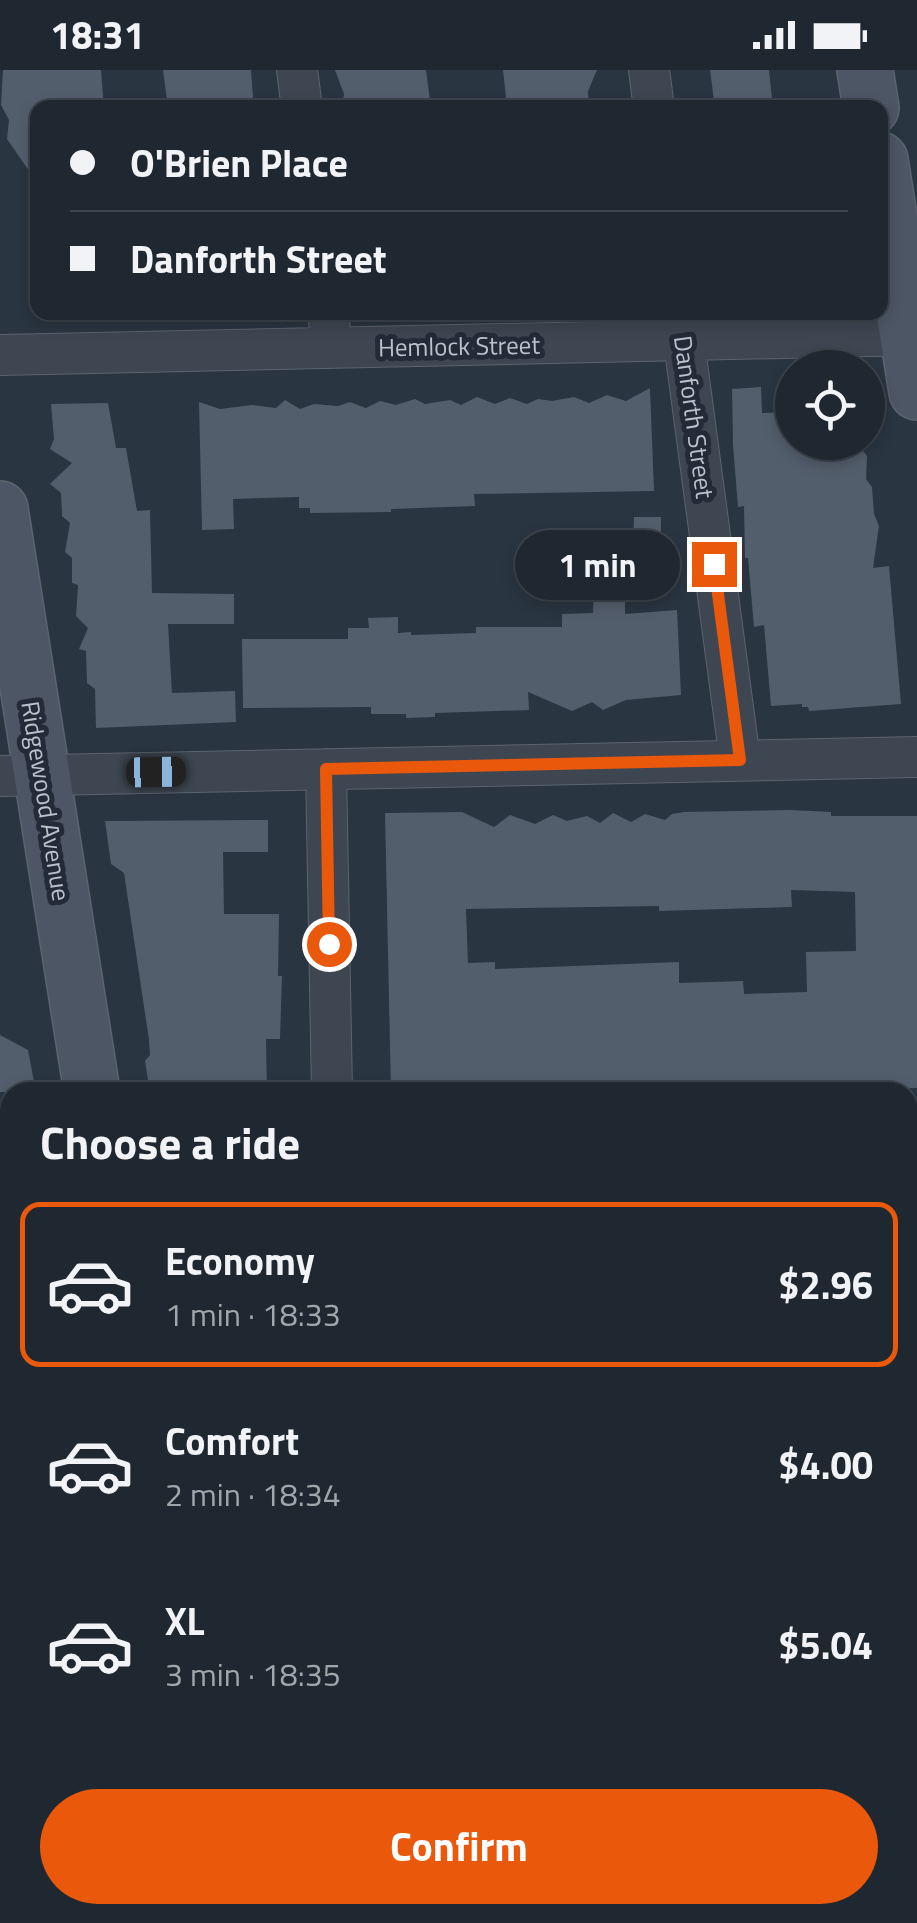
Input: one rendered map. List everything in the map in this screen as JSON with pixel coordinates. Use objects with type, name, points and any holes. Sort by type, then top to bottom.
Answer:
[{"type":"main road","points":[[866,70],[871,100]]},
{"type":"main road","points":[[888,203],[913,336],[917,392]]},
{"type":"main road","name":"Ridgewood Avenue","points":[[0,509],[21,775],[90,1082]]},
{"type":"street","points":[[297,70],[301,100]]},
{"type":"street","points":[[648,70],[653,100]]},
{"type":"street","name":"Hemlock Street","points":[[0,356],[330,330],[682,327],[913,336]]},
{"type":"street","name":"Danforth Street","points":[[682,327],[740,760]]},
{"type":"street","points":[[21,775],[917,757]]},
{"type":"street","points":[[326,769],[332,1082]]},
{"type":"building","points":[[3,70],[101,70],[103,100],[30,100],[30,172],[7,139],[9,120],[1,105]]},
{"type":"building","points":[[163,70],[251,70],[251,100],[167,100]]},
{"type":"building","points":[[335,70],[426,70],[430,100],[343,100]]},
{"type":"building","points":[[503,70],[597,70],[589,100],[506,100]]},
{"type":"building","points":[[710,70],[769,70],[772,100],[714,100]]},
{"type":"building","points":[[761,387],[762,413],[775,413],[775,460],[867,460],[866,479],[872,487],[879,526],[873,568],[889,566],[901,704],[809,711],[802,704],[771,706],[764,625],[754,627],[745,558],[744,506],[738,507],[732,389]]},
{"type":"building","points":[[650,388],[654,491],[474,494],[475,506],[391,512],[310,513],[310,508],[299,508],[299,497],[233,499],[234,529],[202,530],[199,402],[220,409],[252,405],[276,408],[285,400],[300,409],[314,404],[338,406],[350,402],[366,408],[380,401],[396,405],[415,399],[425,404],[450,400],[461,405],[477,397],[495,404],[510,398],[527,404],[538,399],[574,397],[589,403],[607,395],[626,401]]},
{"type":"building","points":[[108,403],[116,448],[126,448],[137,511],[150,510],[152,593],[234,594],[234,624],[168,624],[172,693],[235,691],[236,722],[96,728],[95,689],[87,683],[86,651],[79,649],[88,628],[76,616],[78,585],[72,583],[72,558],[65,552],[70,523],[62,516],[61,493],[50,484],[72,463],[50,449],[54,439],[51,404]]},
{"type":"building","points":[[634,517],[661,517],[661,550],[633,550]]},
{"type":"building","points":[[595,552],[625,552],[625,614],[677,610],[681,695],[626,700],[603,710],[592,702],[572,711],[528,692],[529,710],[435,713],[435,717],[406,718],[406,714],[371,714],[371,707],[243,708],[242,639],[348,639],[348,628],[369,628],[368,618],[398,617],[398,633],[411,635],[476,633],[476,627],[562,627],[562,614],[593,613]]},
{"type":"building","points":[[789,810],[831,812],[831,816],[917,816],[917,1082],[391,1082],[385,813],[462,812],[494,827],[510,815],[535,824],[553,815],[567,821],[587,816],[600,823],[613,813],[631,822],[645,814],[665,820],[672,814]],"holes":[[[791,890],[855,892],[856,951],[806,952],[807,992],[744,994],[743,981],[679,983],[679,962],[495,969],[495,962],[468,963],[466,909],[659,906],[659,911],[792,907]]]},
{"type":"building","points":[[268,820],[268,852],[223,852],[224,914],[279,914],[280,1039],[266,1039],[267,1082],[148,1082],[145,1061],[150,1055],[149,1040],[124,873],[111,864],[105,821]]},
{"type":"building","points":[[0,1035],[28,1050],[34,1082],[0,1082]]},
{"type":"route","points":[[329,944],[326,769],[740,760],[714,564]]}]
